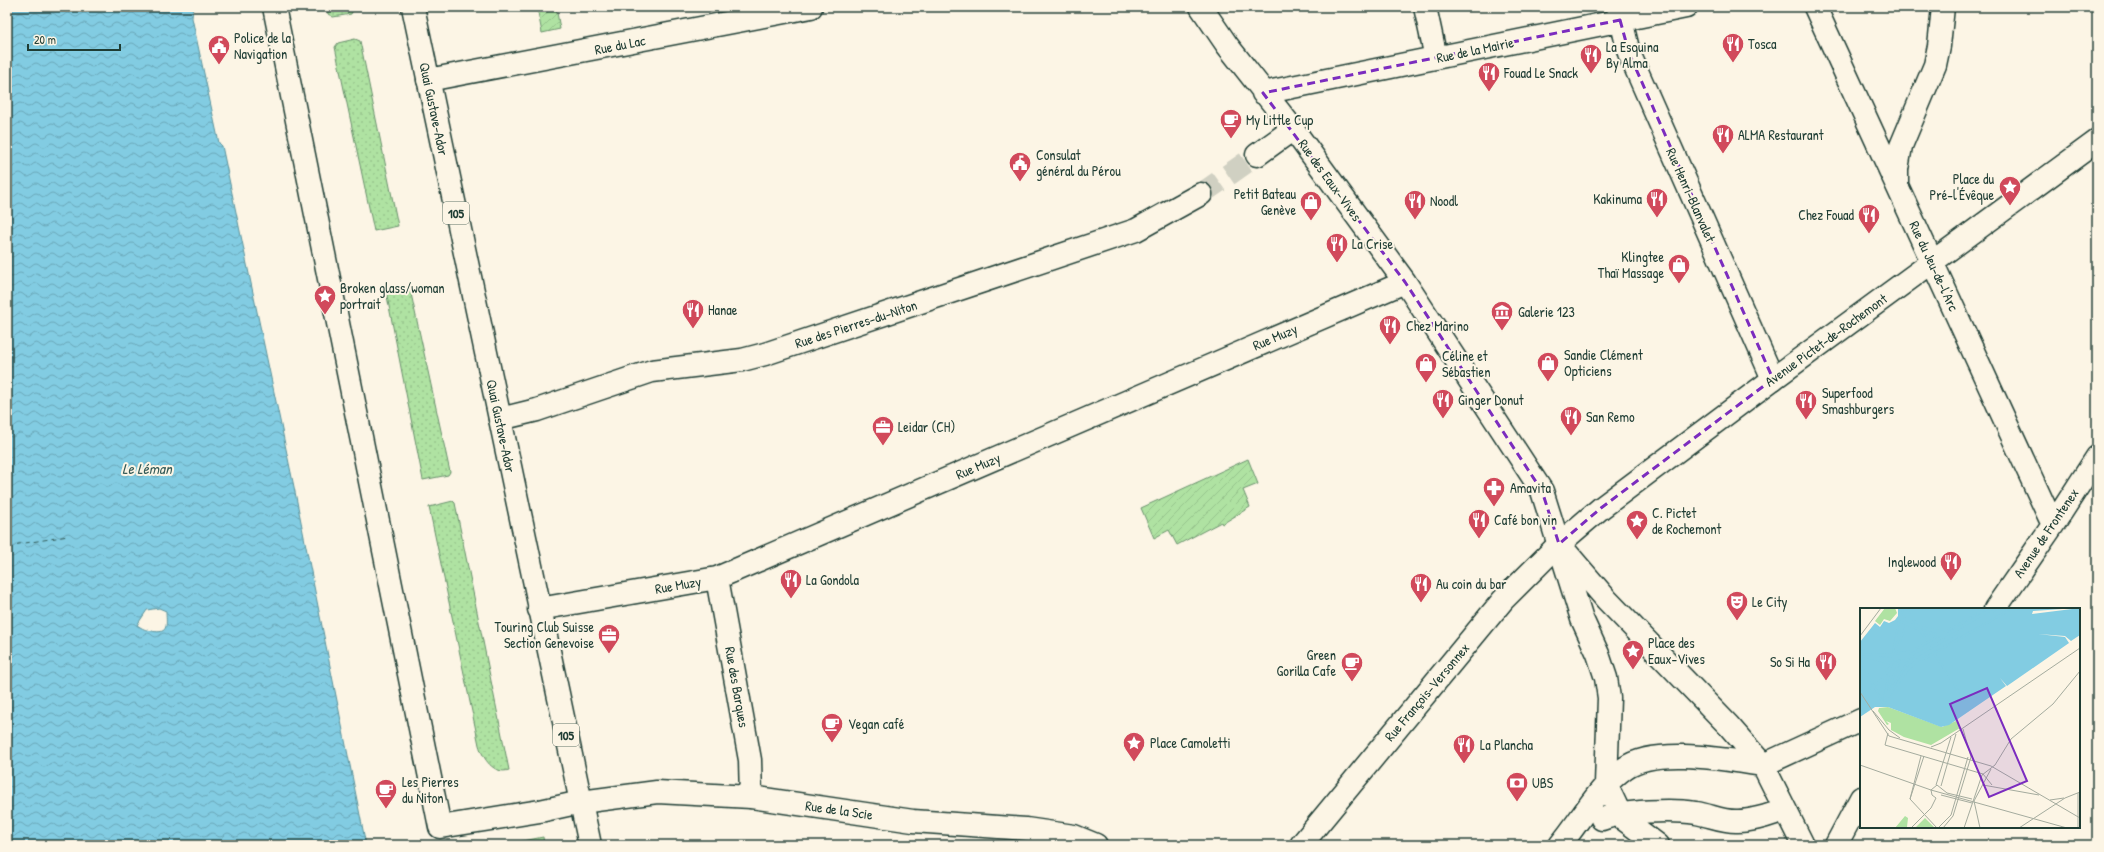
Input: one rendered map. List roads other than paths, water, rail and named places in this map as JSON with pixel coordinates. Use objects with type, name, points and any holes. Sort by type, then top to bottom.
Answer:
[{"type":"street","name":"Rue de la Scie","points":[[274,7],[440,827],[540,811],[581,802],[657,792],[751,797],[913,821],[1026,829],[1074,836],[1096,845]]},
{"type":"street","name":"Quai Gustave-Ador","points":[[413,7],[590,845]]},
{"type":"street","name":"Rue du Lac","points":[[428,80],[812,7]]},
{"type":"street","name":"Rue des Eaux-Vives","points":[[1201,7],[1263,93],[1293,129],[1405,282],[1542,491],[1559,544]]},
{"type":"street","points":[[1425,7],[1436,58]]},
{"type":"street","name":"Rue de la Mairie","points":[[1263,93],[1436,58],[1619,14],[1686,7]]},
{"type":"street","name":"Rue du Jeu-de-l'Arc","points":[[1815,7],[2053,525]]},
{"type":"street","points":[[1897,185],[1897,169],[1901,146],[1935,65],[1939,46],[1943,7]]},
{"type":"street","name":"Rue Henri-Blanvalet","points":[[1619,14],[1629,54],[1773,379]]},
{"type":"street","points":[[1257,155],[1293,129]]},
{"type":"street","name":"Avenue Pictet-de-Rochemont","points":[[1559,544],[1601,508],[1773,379],[2097,141]]},
{"type":"street","name":"Rue des Pierres-du-Niton","points":[[500,419],[537,410],[652,371],[742,360],[765,354],[1136,230],[1201,194]]},
{"type":"street","name":"Rue Muzy","points":[[539,609],[717,578],[1405,282]]},
{"type":"street","name":"Avenue de Frontenex","points":[[1996,608],[2053,525],[2097,457]]},
{"type":"street","points":[[1559,544],[1608,600],[1729,726],[1763,765],[1803,845]]},
{"type":"street","points":[[1559,544],[1582,619],[1598,654],[1606,678],[1609,698],[1606,784],[1615,817],[1658,845]]},
{"type":"street","name":"Rue François-Versonnex","points":[[1300,845],[1503,600],[1559,544]]},
{"type":"street","name":"Rue des Barques","points":[[717,578],[750,760],[751,797]]},
{"type":"street","points":[[1560,845],[1606,784],[1625,767],[1641,760],[1671,756],[1702,756],[1763,765],[1860,720]]},
{"type":"street","points":[[1836,845],[1860,800]]},
{"type":"street","points":[[1573,828],[1588,821],[1615,817],[1695,813],[1736,821],[1754,820],[1785,810]]},
{"type":"water","name":"Le Léman","points":[[7,7],[193,7],[192,18],[219,143],[222,146],[294,487],[366,845],[7,845]],"holes":[[[159,608],[166,611],[166,627],[162,631],[158,632],[148,630],[137,625],[147,610]]]},
{"type":"tunnel","points":[[1201,194],[1257,155]]},
{"type":"place","name":"Tosca","points":[[1733,64]]},
{"type":"place","name":"Police de la Navigation","points":[[219,66]]},
{"type":"place","name":"La Esquina By Alma","points":[[1591,74]]},
{"type":"place","name":"Fouad Le Snack","points":[[1489,92]]},
{"type":"place","name":"My Little Cup","points":[[1231,140]]},
{"type":"place","name":"ALMA Restaurant","points":[[1723,154]]},
{"type":"place","name":"Consulat général du Pérou","points":[[1020,182]]},
{"type":"place","name":"Place du Pré-l'Évêque","points":[[2010,206]]},
{"type":"place","name":"Kakinuma","points":[[1657,218]]},
{"type":"place","name":"Noodl","points":[[1415,220]]},
{"type":"place","name":"Petit Bateau Genève","points":[[1311,222]]},
{"type":"place","name":"Chez Fouad","points":[[1869,234]]},
{"type":"place","name":"La Crise","points":[[1337,264]]},
{"type":"place","name":"Klingtee Thaï Massage","points":[[1679,284]]},
{"type":"place","name":"Broken glass/woman portrait","points":[[325,316]]},
{"type":"place","name":"Hanae","points":[[693,330]]},
{"type":"place","name":"Galerie 123","points":[[1502,332]]},
{"type":"place","name":"Chez Marino","points":[[1390,346]]},
{"type":"place","name":"Sandie Clément Opticiens","points":[[1548,382]]},
{"type":"place","name":"Céline et Sébastien","points":[[1426,384]]},
{"type":"place","name":"Ginger Donut","points":[[1443,420]]},
{"type":"place","name":"Superfood Smashburgers","points":[[1806,420]]},
{"type":"place","name":"San Remo","points":[[1571,436]]},
{"type":"place","name":"Leidar (CH)","points":[[883,446]]},
{"type":"place","name":"Amavita","points":[[1494,508]]},
{"type":"place","name":"Café bon vin","points":[[1479,540]]},
{"type":"place","name":"C. Pictet de Rochemont","points":[[1637,540]]},
{"type":"place","name":"Inglewood","points":[[1951,582]]},
{"type":"place","name":"La Gondola","points":[[791,600]]},
{"type":"place","name":"Au coin du bar","points":[[1421,604]]},
{"type":"place","name":"Le City","points":[[1737,622]]},
{"type":"place","name":"Touring Club Suisse Section Genevoise","points":[[609,654]]},
{"type":"place","name":"Place des Eaux-Vives","points":[[1633,670]]},
{"type":"place","name":"Green Gorilla Cafe","points":[[1352,682]]},
{"type":"place","name":"So Si Ha","points":[[1826,682]]},
{"type":"place","name":"Vegan café","points":[[832,744]]},
{"type":"place","name":"Place Camoletti","points":[[1134,762]]},
{"type":"place","name":"La Plancha","points":[[1464,764]]},
{"type":"place","name":"UBS","points":[[1517,802]]},
{"type":"place","name":"Les Pierres du Niton","points":[[386,810]]}]
